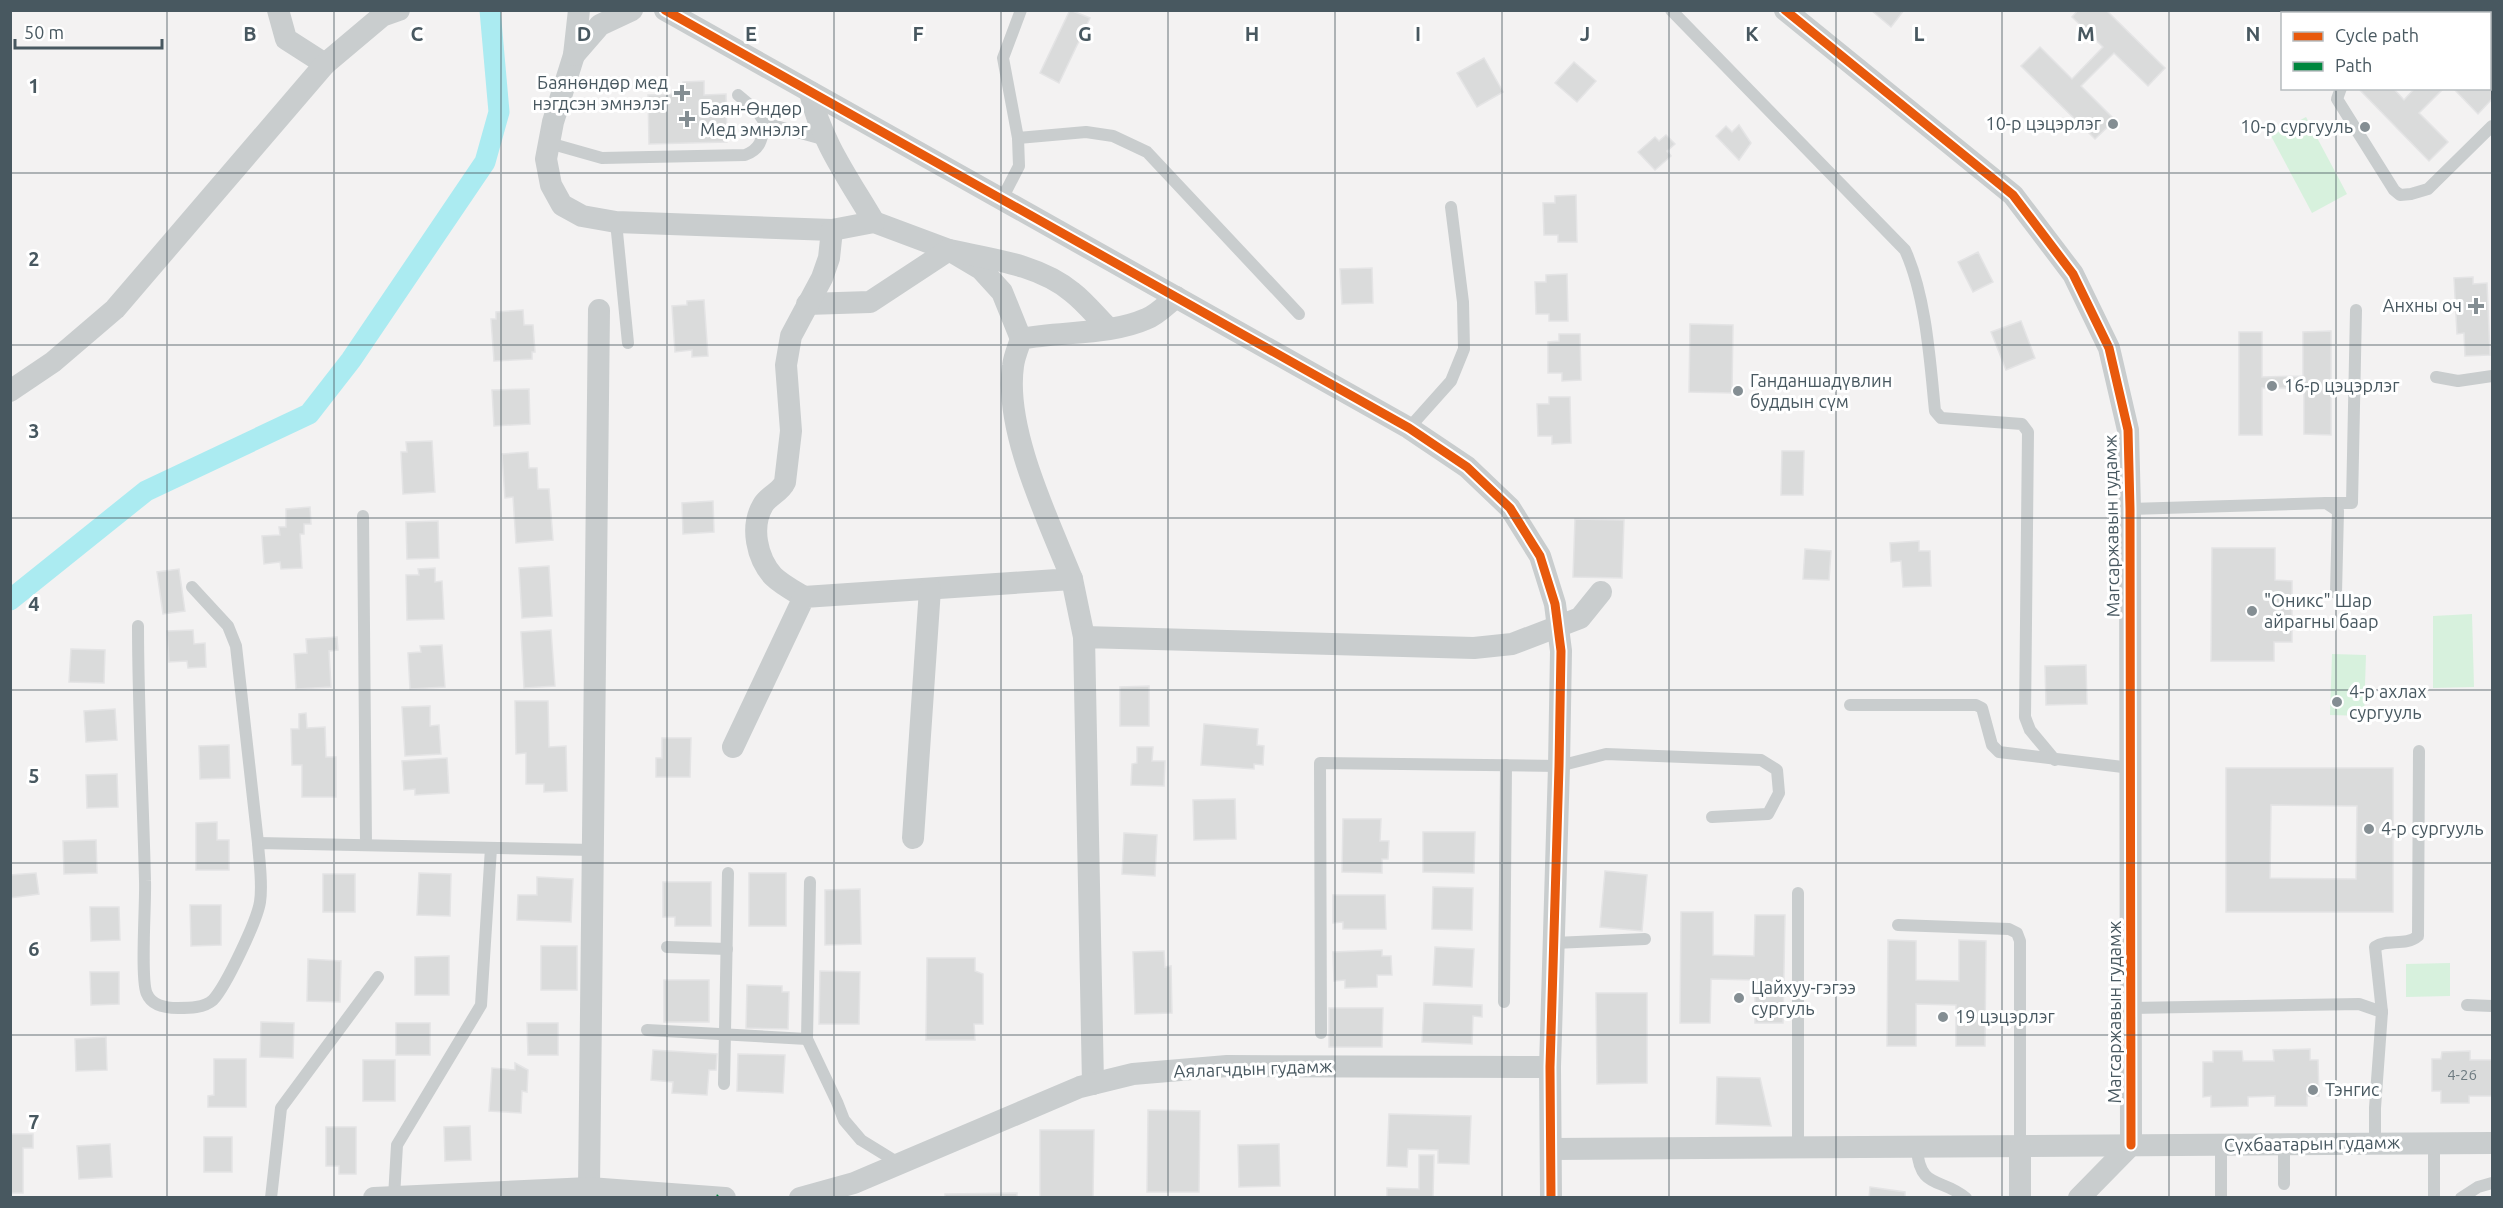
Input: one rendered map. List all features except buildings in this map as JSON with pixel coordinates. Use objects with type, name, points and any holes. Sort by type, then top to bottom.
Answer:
[{"type":"street","points":[[278,10],[286,39],[325,64]]},
{"type":"street","points":[[10,391],[53,362],[115,309],[325,64],[382,16],[399,10]]},
{"type":"street","points":[[579,10],[574,55],[546,159],[551,185],[562,204],[582,216],[616,222],[832,230],[874,222],[949,250],[1010,262],[1038,272],[1071,291],[1108,328]]},
{"type":"street","points":[[574,55],[600,25],[632,10]]},
{"type":"street","points":[[665,10],[1409,428],[1467,467],[1510,508],[1532,539],[1546,572],[1559,627],[1561,651],[1560,766],[1550,1067],[1551,1197]]},
{"type":"street","name":"Магсаржавын гудамж","points":[[1785,10],[2013,195],[2073,274],[2109,348],[2128,430],[2131,1145]]},
{"type":"street","points":[[810,92],[814,115],[826,140],[874,222]]},
{"type":"street","points":[[832,230],[829,258],[822,278],[792,336],[786,364],[791,432],[782,488],[768,497],[761,507],[757,524],[756,540],[762,560],[774,577],[804,597],[1072,579]]},
{"type":"street","points":[[807,304],[870,302],[949,250]]},
{"type":"street","points":[[949,250],[981,269],[1002,292],[1021,339],[1013,364],[1012,395],[1018,435],[1040,499],[1072,579],[1084,637],[1093,1084]]},
{"type":"street","points":[[1021,339],[1128,325],[1149,318],[1176,297]]},
{"type":"street","points":[[589,1188],[599,310]]},
{"type":"street","points":[[913,838],[930,589]]},
{"type":"street","points":[[1084,637],[1474,648],[1512,644],[1580,618],[1601,592]]},
{"type":"street","points":[[733,747],[804,597]]},
{"type":"street","name":"Аялагчдын гудамж","points":[[800,1197],[854,1183],[1080,1087],[1132,1074],[1227,1066],[1550,1067]]},
{"type":"street","name":"Сүхбаатарын гудамж","points":[[1552,1149],[1917,1149],[2493,1143]]},
{"type":"street","points":[[2079,1197],[2131,1145]]},
{"type":"street","points":[[2020,1147],[2020,1197]]},
{"type":"street","points":[[374,1197],[589,1188],[643,1194],[725,1197]]},
{"type":"lane","points":[[1002,199],[1019,166],[1018,138],[1003,58],[1021,10]]},
{"type":"lane","points":[[1671,10],[1905,250],[1913,267],[1928,347],[1935,411],[1941,418],[2022,424],[2028,432],[2025,717],[2030,730],[2055,760]]},
{"type":"lane","points":[[2340,90],[2337,99],[2394,190],[2400,195],[2412,195],[2428,189],[2493,126]]},
{"type":"lane","points":[[738,95],[757,111],[765,123],[826,140]]},
{"type":"lane","points":[[549,143],[603,158],[745,155],[755,151],[762,141],[765,123]]},
{"type":"lane","points":[[1018,138],[1086,132],[1113,136],[1147,152],[1299,314]]},
{"type":"lane","points":[[1409,428],[1451,381],[1464,349],[1463,302],[1451,207]]},
{"type":"lane","points":[[616,222],[628,343]]},
{"type":"lane","points":[[2130,509],[2352,503],[2356,310]]},
{"type":"lane","points":[[2436,377],[2458,381],[2493,376]]},
{"type":"lane","points":[[2326,503],[2338,511],[2336,594]]},
{"type":"lane","points":[[363,516],[366,845]]},
{"type":"lane","points":[[138,626],[146,994],[156,1004],[168,1008],[194,1008],[212,1001],[222,985],[244,943],[260,902],[258,843],[236,646],[228,626],[192,587]]},
{"type":"lane","points":[[1850,705],[1976,705],[1982,708],[1992,745],[1999,752],[2131,768]]},
{"type":"lane","points":[[2375,1143],[2375,1108],[2382,1011],[2374,947],[2382,942],[2411,942],[2418,936],[2419,751]]},
{"type":"lane","points":[[1321,1033],[1320,763],[1560,766],[1606,754],[1761,760],[1777,770],[1779,793],[1768,814],[1712,817]]},
{"type":"lane","points":[[1503,1002],[1506,765]]},
{"type":"lane","points":[[258,843],[593,850]]},
{"type":"lane","points":[[394,1197],[397,1145],[482,1005],[491,848]]},
{"type":"lane","points":[[724,1084],[728,873]]},
{"type":"lane","points":[[810,882],[807,1039],[844,1120],[861,1140],[900,1164]]},
{"type":"lane","points":[[1798,893],[1798,1149]]},
{"type":"lane","points":[[1898,925],[2009,928],[2017,933],[2020,941],[2020,1147]]},
{"type":"lane","points":[[1554,942],[1645,939]]},
{"type":"lane","points":[[668,947],[727,949]]},
{"type":"lane","points":[[271,1197],[281,1108],[378,977]]},
{"type":"lane","points":[[2131,1008],[2359,1004],[2382,1011]]},
{"type":"lane","points":[[2467,1005],[2493,1006]]},
{"type":"lane","points":[[647,1030],[807,1039]]},
{"type":"lane","points":[[2434,1143],[2434,1197]]},
{"type":"lane","points":[[2221,1145],[2221,1197]]},
{"type":"lane","points":[[2284,1146],[2284,1184]]},
{"type":"lane","points":[[1917,1149],[1918,1164],[1924,1176],[1966,1197]]},
{"type":"lane","points":[[2461,1197],[2478,1187],[2493,1184]]},
{"type":"green space","points":[[2306,117],[2347,194],[2312,213],[2271,136]]},
{"type":"green space","points":[[2472,614],[2474,687],[2433,688],[2433,616]]},
{"type":"green space","points":[[2332,654],[2366,655],[2364,716],[2330,715]]},
{"type":"green space","points":[[2450,963],[2450,996],[2406,997],[2406,964]]},
{"type":"waterway","points":[[10,600],[146,491],[309,414],[351,360],[485,162],[499,112],[490,10]]},
{"type":"cycle path","points":[[665,10],[1409,428],[1467,467],[1510,508],[1540,556],[1555,604],[1561,651],[1550,1067],[1551,1198]]},
{"type":"cycle path","points":[[1785,10],[2013,195],[2073,274],[2109,348],[2128,430],[2131,1145]]},
{"type":"place","name":"Баянөндөр мед нэгдсэн эмнэлэг","points":[[682,93]]},
{"type":"place","name":"Баян-Өндөр Мед эмнэлэг","points":[[687,119]]},
{"type":"place","name":"10-р цэцэрлэг","points":[[2113,124]]},
{"type":"place","name":"10-р сургууль","points":[[2365,127]]},
{"type":"place","name":"Анхны оч","points":[[2476,306]]},
{"type":"place","name":"16-р цэцэрлэг","points":[[2272,386]]},
{"type":"place","name":"Ганданшадүвлин буддын сүм","points":[[1738,391]]},
{"type":"place","name":"\"Оникс\" Шар айрагны баар","points":[[2252,611]]},
{"type":"place","name":"4-р ахлах сургууль","points":[[2337,702]]},
{"type":"place","name":"4-р сургууль","points":[[2369,829]]},
{"type":"place","name":"Цайхуу-гэгээ сургуль","points":[[1739,998]]},
{"type":"place","name":"19 цэцэрлэг","points":[[1943,1017]]},
{"type":"place","name":"Тэнгис","points":[[2313,1090]]}]
